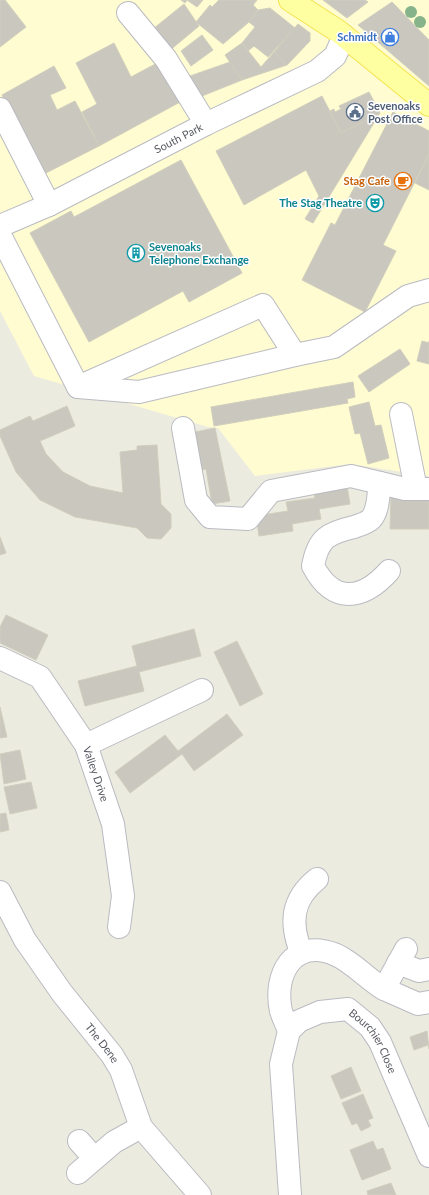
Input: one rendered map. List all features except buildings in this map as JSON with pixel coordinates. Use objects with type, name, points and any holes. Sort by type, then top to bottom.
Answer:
[{"type":"main road","points":[[300,3],[344,36],[429,105]]},
{"type":"street","points":[[128,13],[166,59],[206,124]]},
{"type":"street","name":"South Park","points":[[0,226],[49,205],[206,124],[317,71],[335,56],[344,36]]},
{"type":"street","points":[[0,109],[49,205]]},
{"type":"street","points":[[0,235],[78,387]]},
{"type":"street","points":[[78,387],[139,392],[334,346],[408,296],[429,290]]},
{"type":"street","points":[[78,387],[263,305],[295,355]]},
{"type":"street","points":[[183,428],[196,500],[210,517],[248,519],[271,491],[351,476],[405,489],[422,489],[401,414]]},
{"type":"street","points":[[380,483],[377,508],[371,519],[360,525],[334,532],[323,540],[316,551],[313,566],[326,586],[345,595],[356,593],[377,585],[389,571]]},
{"type":"street","name":"Valley Drive","points":[[0,658],[40,677],[86,744],[113,824],[123,896],[119,927]]},
{"type":"street","points":[[86,744],[202,690]]},
{"type":"street","points":[[301,952],[295,936],[294,918],[299,900],[306,888],[317,879]]},
{"type":"street","name":"The Dene","points":[[0,892],[26,940],[62,993],[118,1065],[141,1127],[200,1195]]},
{"type":"street","points":[[290,1195],[281,1064],[289,1031],[281,1011],[280,989],[283,971],[291,960],[301,952],[315,950],[336,955],[384,989],[418,1004],[429,1002]]},
{"type":"street","points":[[384,989],[402,956],[419,971],[429,969]]},
{"type":"street","name":"Bourchier Close","points":[[289,1031],[299,1021],[320,1012],[348,1009],[370,1027],[380,1042],[429,1156]]},
{"type":"street","points":[[78,1173],[114,1142],[141,1127]]},
{"type":"street","points":[[78,1141],[94,1158]]},
{"type":"shaded area","points":[[0,0],[429,0],[429,476],[350,464],[255,476],[218,428],[208,427],[34,376],[0,311]]},
{"type":"place","name":"Schmidt","points":[[390,37]]},
{"type":"place","name":"Sevenoaks Post Office","points":[[355,112]]},
{"type":"place","name":"Stag Cafe","points":[[403,181]]},
{"type":"place","name":"The Stag Theatre","points":[[375,203]]},
{"type":"place","name":"Sevenoaks Telephone Exchange","points":[[136,253]]}]
